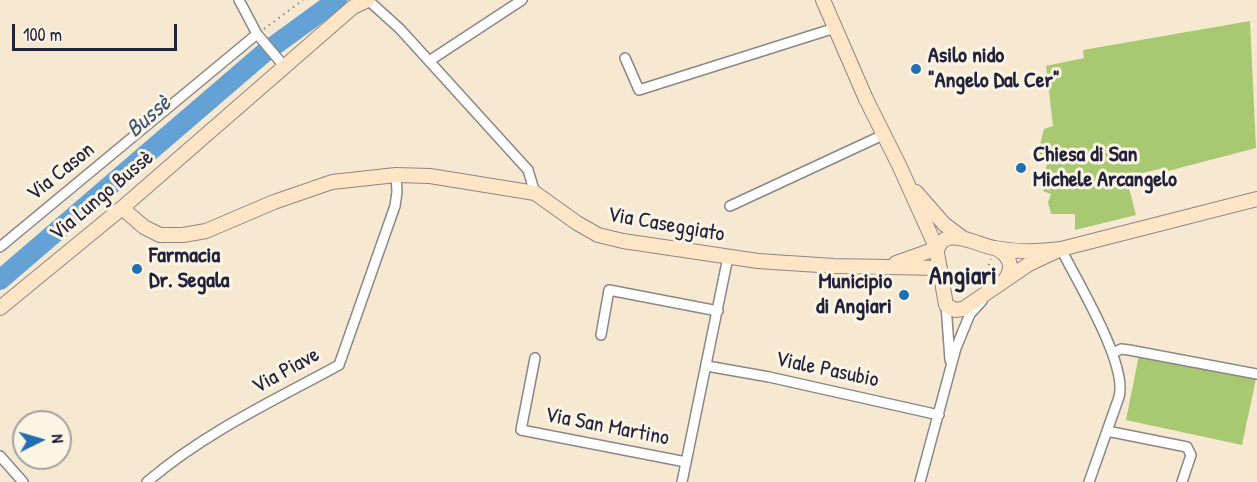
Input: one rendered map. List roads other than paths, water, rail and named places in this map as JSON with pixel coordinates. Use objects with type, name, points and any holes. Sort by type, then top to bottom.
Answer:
[{"type":"street","points":[[239,0],[257,34],[284,66]]},
{"type":"street","points":[[122,208],[144,227],[160,235],[183,236],[206,231],[274,202],[332,182],[396,175],[430,176],[535,193],[528,170],[400,29],[368,0]]},
{"type":"street","name":"Via Lungo Bussè","points":[[0,308],[122,208],[353,7],[368,0]]},
{"type":"street","points":[[429,61],[522,0]]},
{"type":"street","points":[[823,0],[936,247],[946,305],[950,368]]},
{"type":"street","points":[[625,58],[639,90],[835,28]]},
{"type":"street","name":"Via Cason","points":[[0,247],[257,34]]},
{"type":"street","points":[[730,206],[883,135]]},
{"type":"street","points":[[899,165],[931,211],[951,231],[965,240]]},
{"type":"street","name":"Via Piave","points":[[147,482],[174,458],[217,431],[339,365],[394,206],[397,192],[396,175]]},
{"type":"street","name":"Via Caseggiato","points":[[535,193],[598,235],[623,241],[728,257],[834,266],[940,268]]},
{"type":"street","points":[[946,305],[955,310],[963,309],[1042,257],[1061,249],[1257,199]]},
{"type":"street","points":[[879,267],[913,257],[936,247],[946,239],[965,240],[995,248],[1029,252],[1061,249]]},
{"type":"street","points":[[995,248],[1004,252],[1008,258],[1010,269],[1005,280]]},
{"type":"street","points":[[1061,249],[1113,354],[1121,390],[1089,482]]},
{"type":"street","points":[[682,482],[728,257]]},
{"type":"street","points":[[601,335],[609,290],[718,311]]},
{"type":"street","points":[[920,482],[950,368],[970,314],[989,293]]},
{"type":"street","points":[[1113,354],[1121,350],[1129,350],[1257,374]]},
{"type":"street","name":"Via San Martino","points":[[535,358],[521,430],[686,462]]},
{"type":"street","name":"Viale Pasubio","points":[[707,366],[769,377],[939,415]]},
{"type":"street","points":[[1107,431],[1187,447],[1191,455],[1182,482]]},
{"type":"street","points":[[0,456],[23,482]]},
{"type":"waterway","name":"Bussè","points":[[0,280],[264,53],[337,0]]},
{"type":"place","name":"Asilo nido \"Angelo Dal Cer\"","points":[[916,69]]},
{"type":"place","name":"Chiesa di San Michele Arcangelo","points":[[1021,168]]},
{"type":"place","name":"Farmacia Dr. Segala","points":[[137,269]]},
{"type":"place","name":"Municipio di Angiari","points":[[904,295]]},
{"type":"district","name":"Angiari","points":[[963,277]]}]
